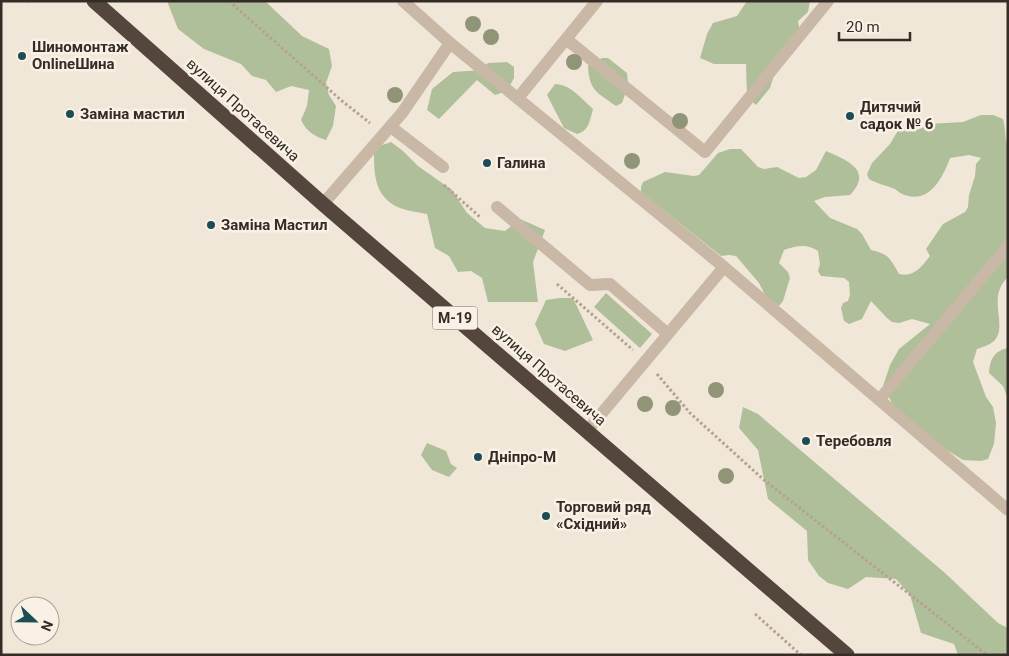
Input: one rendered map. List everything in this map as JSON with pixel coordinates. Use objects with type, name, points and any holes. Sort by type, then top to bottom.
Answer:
[{"type":"highway","name":"вулиця Протасевича","points":[[94,1],[323,204],[847,655]]},
{"type":"lane","points":[[403,1],[450,43],[724,267],[1008,510]]},
{"type":"lane","points":[[518,98],[597,1]]},
{"type":"lane","points":[[566,39],[705,152],[828,1]]},
{"type":"lane","points":[[323,204],[402,114],[450,43]]},
{"type":"lane","points":[[391,127],[443,167]]},
{"type":"lane","points":[[497,207],[590,285],[610,284],[668,334]]},
{"type":"lane","points":[[879,400],[1008,246]]},
{"type":"lane","points":[[587,431],[724,267]]},
{"type":"path","points":[[229,1],[342,101]]},
{"type":"path","points":[[646,362],[690,413],[764,480],[987,655]]},
{"type":"path","points":[[755,614],[802,655]]},
{"type":"green space","points":[[167,1],[265,1],[302,36],[329,49],[332,66],[326,83],[329,95],[336,106],[333,126],[326,140],[311,133],[301,120],[307,106],[309,90],[291,86],[276,92],[266,80],[252,76],[241,64],[204,49],[178,29]]},
{"type":"green space","points":[[747,1],[810,1],[808,12],[798,21],[800,34],[781,52],[770,88],[756,105],[747,97],[746,64],[714,64],[700,58],[707,34],[713,23],[737,16]]},
{"type":"green space","points":[[602,58],[608,58],[627,73],[628,86],[622,103],[616,106],[604,98],[590,81],[588,66]]},
{"type":"green space","points":[[507,62],[514,67],[514,78],[507,91],[495,95],[477,80],[439,119],[427,110],[432,89],[453,72],[481,70],[488,63]]},
{"type":"green space","points":[[555,84],[571,89],[593,109],[588,124],[581,133],[577,134],[564,128],[547,95]]},
{"type":"green space","points":[[981,115],[993,115],[1003,119],[1004,122],[1008,147],[1008,277],[999,293],[998,334],[993,342],[977,349],[973,362],[986,397],[993,407],[996,423],[994,444],[988,459],[981,461],[963,460],[906,425],[901,420],[883,386],[890,365],[899,349],[930,324],[912,319],[899,323],[892,322],[871,301],[862,319],[849,324],[844,321],[841,308],[843,303],[848,301],[850,295],[849,282],[844,278],[821,276],[818,271],[820,264],[818,251],[805,246],[784,250],[779,263],[788,272],[790,278],[783,301],[779,306],[765,295],[759,283],[736,256],[721,256],[641,192],[643,182],[665,172],[699,175],[718,153],[730,149],[741,149],[758,167],[764,169],[777,167],[799,178],[806,177],[816,170],[826,151],[849,162],[858,172],[859,179],[857,186],[850,195],[825,197],[814,201],[830,218],[857,229],[871,250],[882,253],[888,258],[899,274],[909,274],[924,264],[930,256],[926,249],[943,224],[965,212],[968,207],[976,164],[981,158],[969,155],[950,158],[944,173],[934,187],[922,196],[904,195],[895,189],[869,179],[867,174],[872,163],[890,144],[899,129],[911,128],[917,130],[929,124],[963,122]]},
{"type":"green space","points":[[391,142],[418,166],[452,190],[467,213],[485,228],[505,231],[520,219],[545,230],[533,262],[538,302],[488,302],[482,278],[471,271],[458,272],[449,256],[435,248],[427,214],[400,208],[385,197],[380,191],[375,175],[374,148]]},
{"type":"green space","points":[[606,293],[652,334],[640,348],[594,307]]},
{"type":"green space","points":[[573,298],[593,340],[565,351],[544,344],[535,324],[546,300]]},
{"type":"green space","points":[[1008,348],[1008,399],[1003,386],[989,373],[990,364],[994,356],[999,351]]},
{"type":"green space","points":[[743,407],[758,414],[945,573],[998,623],[1008,628],[1008,655],[958,655],[954,644],[921,633],[910,595],[896,579],[866,577],[848,589],[828,583],[819,576],[808,560],[807,531],[768,499],[758,450],[739,428]]},
{"type":"green space","points":[[427,443],[446,451],[451,464],[457,468],[449,477],[432,470],[421,455]]},
{"type":"place","name":"Шиномонтаж OnlineШина","points":[[22,56]]},
{"type":"place","name":"Заміна мастил","points":[[70,114]]},
{"type":"place","name":"Дитячий садок № 6","points":[[850,116]]},
{"type":"place","name":"Галина","points":[[487,163]]},
{"type":"place","name":"Заміна Мастил","points":[[211,225]]},
{"type":"place","name":"Теребовля","points":[[806,441]]},
{"type":"place","name":"Дніпро-М","points":[[478,457]]},
{"type":"place","name":"Торговий ряд «Східний»","points":[[546,516]]}]
